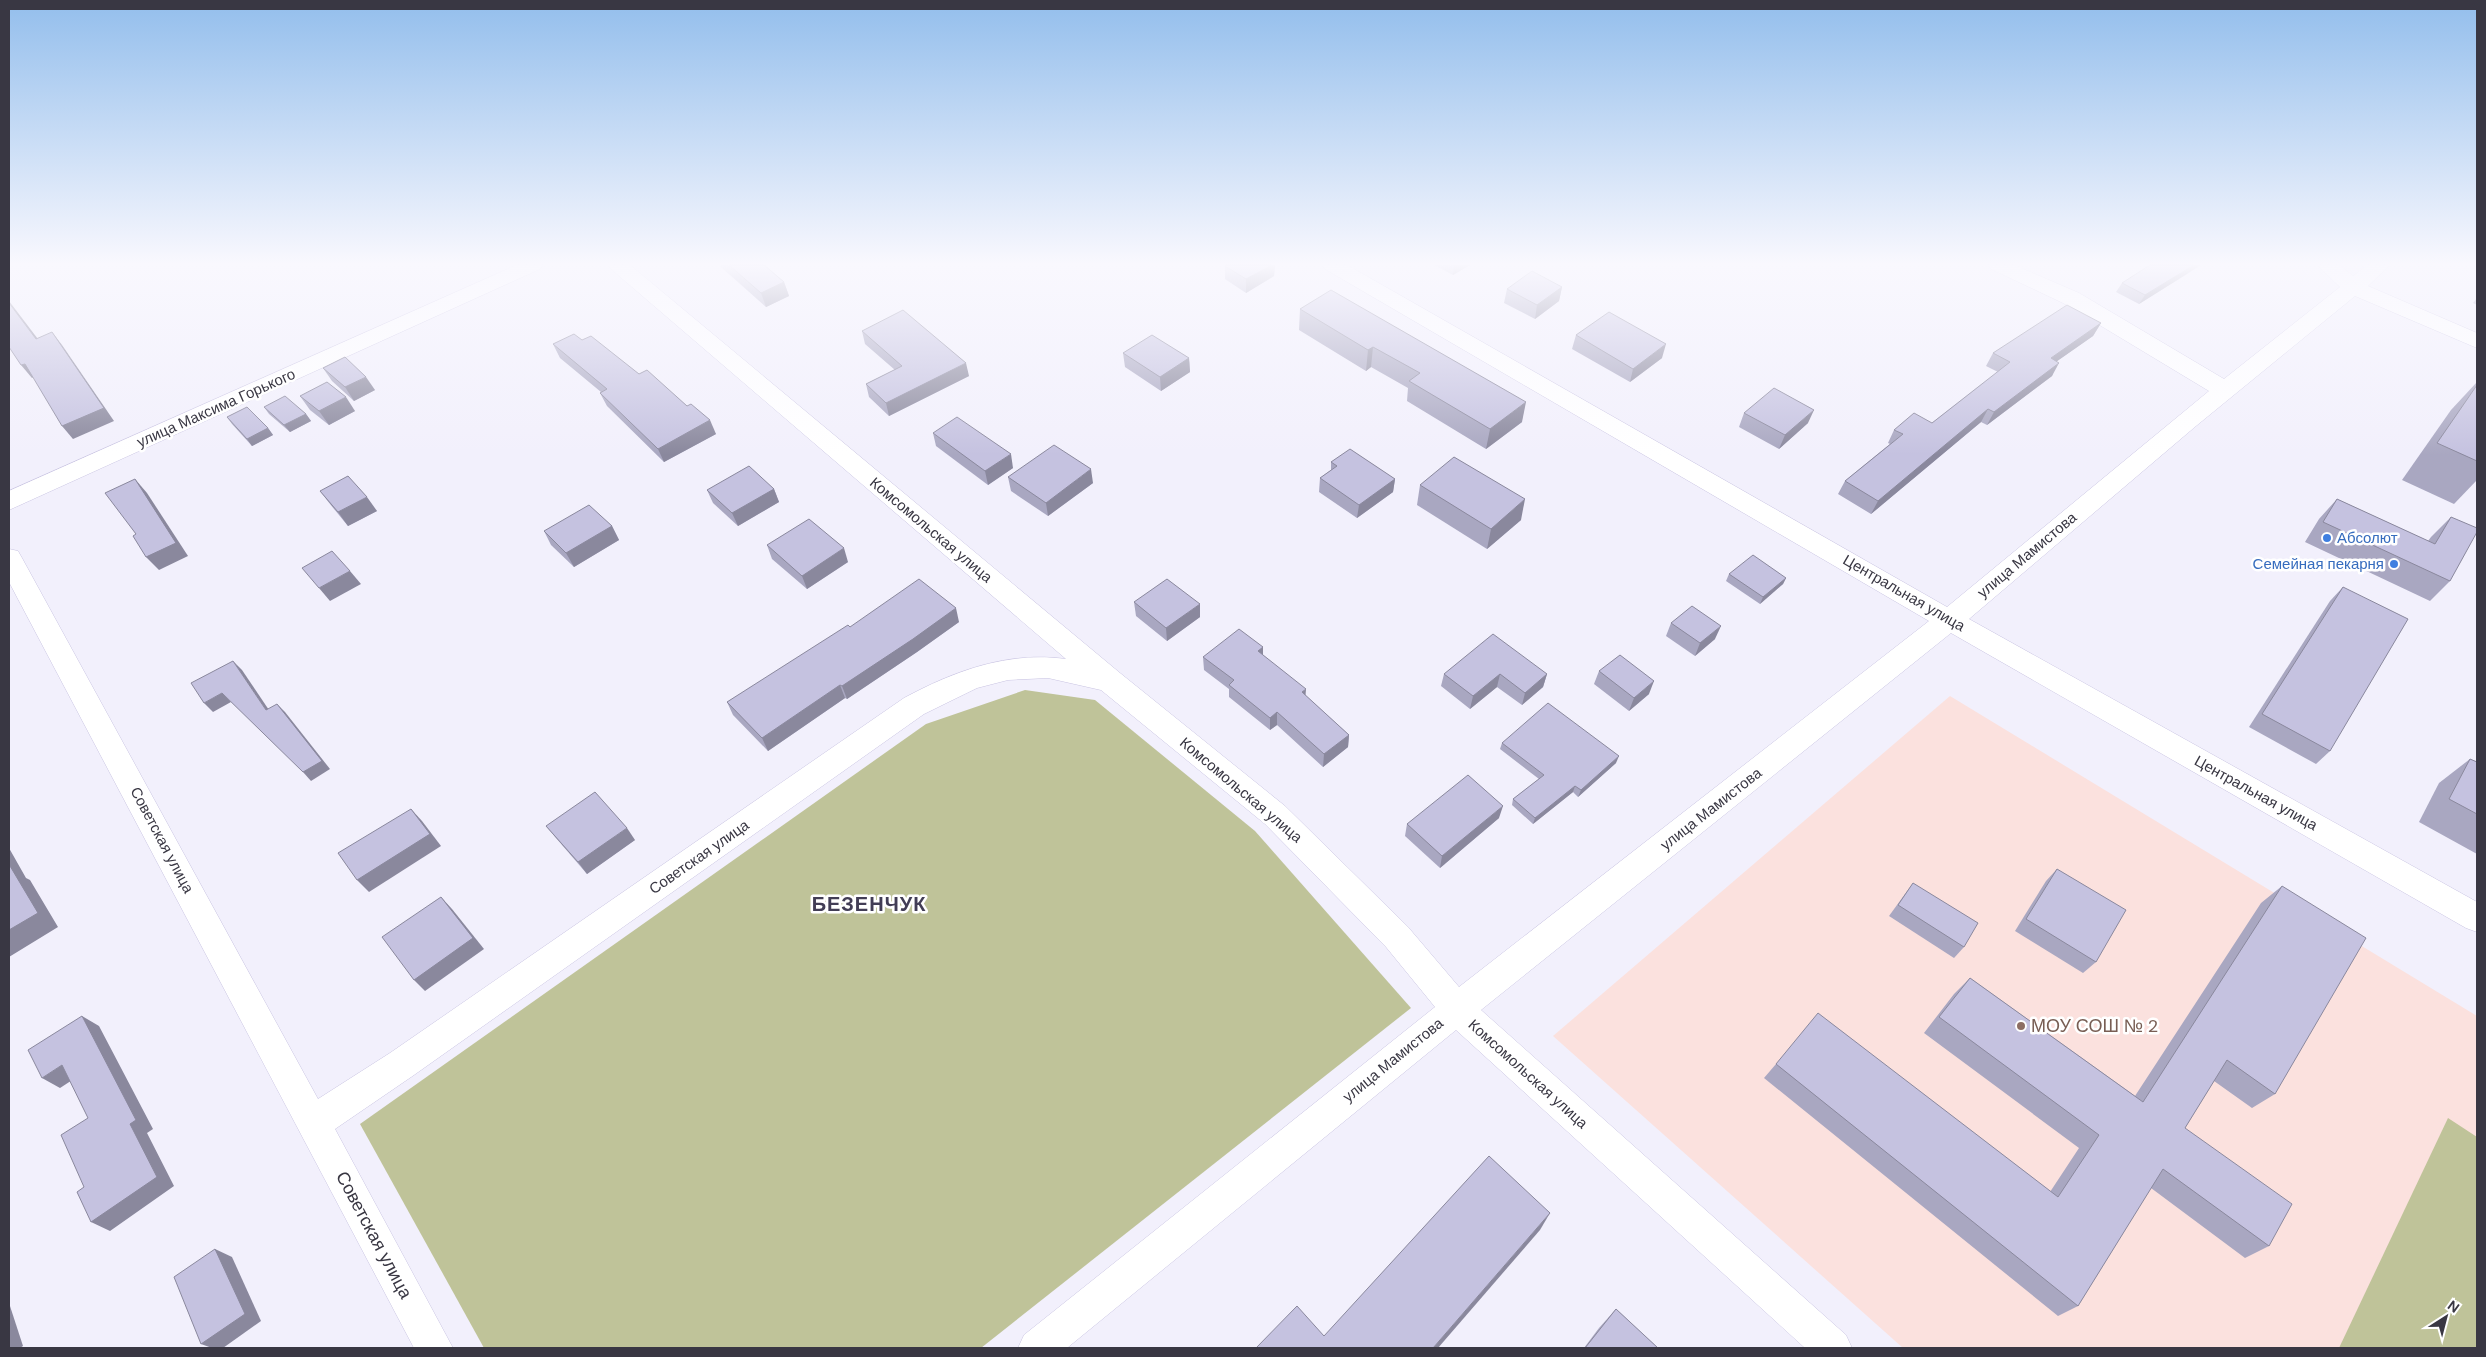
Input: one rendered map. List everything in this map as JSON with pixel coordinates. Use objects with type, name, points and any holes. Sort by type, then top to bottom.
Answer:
[{"type":"street","name":"улица Максима Горького","points":[[9,501],[392,328]]},
{"type":"street","name":"Комсомольская улица","points":[[693,328],[1110,681],[1275,815],[1397,936],[1457,1009],[1833,1348]]},
{"type":"street","name":"Центральная улица","points":[[1442,328],[1950,620],[2477,918]]},
{"type":"street","points":[[2122,328],[2225,390]]},
{"type":"street","name":"улица Мамистова","points":[[1037,1348],[1457,1009],[1950,620],[2301,328]]},
{"type":"street","points":[[2448,328],[2477,341]]},
{"type":"street","name":"Советская улица","points":[[9,558],[434,1348]]},
{"type":"street","name":"Советская улица","points":[[314,1122],[402,1064],[914,706],[943,689],[999,672],[1046,668],[1067,670],[1110,681]]},
{"type":"shaded area","name":"МОУ СОШ № 2","points":[[1950,696],[2477,1016],[2477,1348],[1903,1348],[1553,1036]]},
{"type":"green space","points":[[1025,690],[1095,700],[1255,831],[1411,1008],[981,1348],[484,1348],[360,1124],[926,724]]},
{"type":"green space","points":[[2448,1118],[2477,1137],[2477,1348],[2339,1348]]},
{"type":"building","points":[[9,328],[28,328],[36,339],[52,332],[104,408],[62,426],[25,364],[21,365],[9,347]]},
{"type":"building","points":[[867,328],[925,328],[966,363],[886,403],[866,384],[902,366],[862,331]]},
{"type":"building","points":[[1332,328],[1398,328],[1526,402],[1490,429],[1409,381],[1420,373],[1373,347],[1368,350]]},
{"type":"building","points":[[1586,328],[1638,328],[1666,344],[1633,369],[1576,335]]},
{"type":"building","points":[[2031,328],[2093,328],[2051,358],[2059,363],[1994,412],[1988,409],[1878,501],[1845,481],[1903,434],[1894,430],[1914,413],[1932,423],[2010,362],[1993,353]]},
{"type":"building","points":[[574,334],[582,340],[591,336],[639,374],[647,370],[687,406],[691,404],[710,420],[658,449],[600,393],[607,389],[553,344]]},
{"type":"building","points":[[1152,335],[1189,358],[1160,377],[1123,353]]},
{"type":"building","points":[[345,357],[366,377],[345,387],[323,368]]},
{"type":"building","points":[[327,382],[346,397],[319,411],[300,396]]},
{"type":"building","points":[[2477,385],[2477,461],[2437,443]]},
{"type":"building","points":[[1774,388],[1814,410],[1785,435],[1744,413]]},
{"type":"building","points":[[285,396],[306,414],[284,425],[264,407]]},
{"type":"building","points":[[247,407],[268,428],[247,439],[227,417]]},
{"type":"building","points":[[957,417],[1011,454],[985,471],[933,433]]},
{"type":"building","points":[[1054,445],[1091,469],[1046,503],[1008,477]]},
{"type":"building","points":[[1350,449],[1395,479],[1359,505],[1320,478],[1337,466],[1331,462]]},
{"type":"building","points":[[1454,457],[1525,499],[1491,529],[1420,485]]},
{"type":"building","points":[[749,466],[774,489],[732,513],[707,490]]},
{"type":"building","points":[[348,476],[367,497],[338,512],[320,491]]},
{"type":"building","points":[[135,479],[176,543],[146,557],[133,536],[136,534],[105,493]]},
{"type":"building","points":[[2337,499],[2435,544],[2451,517],[2477,528],[2477,532],[2450,581],[2323,522]]},
{"type":"building","points":[[589,505],[612,526],[566,553],[544,531]]},
{"type":"building","points":[[809,519],[844,548],[802,576],[767,545]]},
{"type":"building","points":[[332,551],[350,571],[319,588],[302,568]]},
{"type":"building","points":[[1753,555],[1786,578],[1763,597],[1729,574]]},
{"type":"building","points":[[919,579],[956,608],[913,639],[842,686],[840,685],[762,738],[727,702],[848,625],[850,627]]},
{"type":"building","points":[[1167,579],[1200,604],[1166,628],[1134,602]]},
{"type":"building","points":[[2343,587],[2408,619],[2330,751],[2262,714]]},
{"type":"building","points":[[1692,606],[1721,626],[1700,643],[1671,623]]},
{"type":"building","points":[[1239,629],[1263,647],[1258,651],[1306,689],[1302,692],[1349,735],[1324,754],[1277,712],[1270,718],[1229,685],[1234,680],[1203,657]]},
{"type":"building","points":[[1493,634],[1547,674],[1525,693],[1500,674],[1473,696],[1444,674]]},
{"type":"building","points":[[1620,655],[1654,681],[1634,698],[1599,671]]},
{"type":"building","points":[[233,661],[266,710],[277,704],[322,761],[303,772],[222,693],[204,703],[191,683]]},
{"type":"building","points":[[1548,703],[1619,756],[1581,790],[1575,786],[1535,818],[1513,799],[1544,775],[1502,743]]},
{"type":"building","points":[[2470,759],[2477,762],[2477,814],[2449,799]]},
{"type":"building","points":[[1468,775],[1503,806],[1442,856],[1407,824]]},
{"type":"building","points":[[595,792],[627,828],[578,862],[546,826]]},
{"type":"building","points":[[411,809],[430,834],[357,880],[338,853]]},
{"type":"building","points":[[9,867],[38,913],[9,930]]},
{"type":"building","points":[[2057,869],[2126,910],[2096,962],[2026,919]]},
{"type":"building","points":[[1913,883],[1978,923],[1964,947],[1898,905]]},
{"type":"building","points":[[2282,886],[2366,938],[2275,1094],[2227,1060],[2185,1128],[2292,1204],[2269,1246],[2163,1169],[2078,1306],[1776,1064],[1818,1013],[2058,1197],[2099,1135],[1939,1017],[1970,978],[2143,1102]]},
{"type":"building","points":[[441,897],[473,938],[414,980],[382,937]]},
{"type":"building","points":[[82,1016],[136,1120],[130,1124],[157,1177],[91,1222],[77,1192],[84,1187],[61,1135],[88,1118],[62,1065],[42,1078],[28,1050]]},
{"type":"building","points":[[1489,1156],[1550,1213],[1433,1348],[1256,1348],[1297,1306],[1324,1336]]},
{"type":"building","points":[[215,1249],[245,1314],[201,1344],[174,1277]]},
{"type":"building","points":[[1616,1309],[1658,1348],[1585,1348]]},
{"type":"place","name":"Абсолют","points":[[2327,538]]},
{"type":"place","name":"Семейная пекарня","points":[[2394,564]]},
{"type":"place","name":"МОУ СОШ № 2","points":[[2021,1026]]},
{"type":"district","name":"БЕЗЕНЧУК","points":[[869,904]]}]
